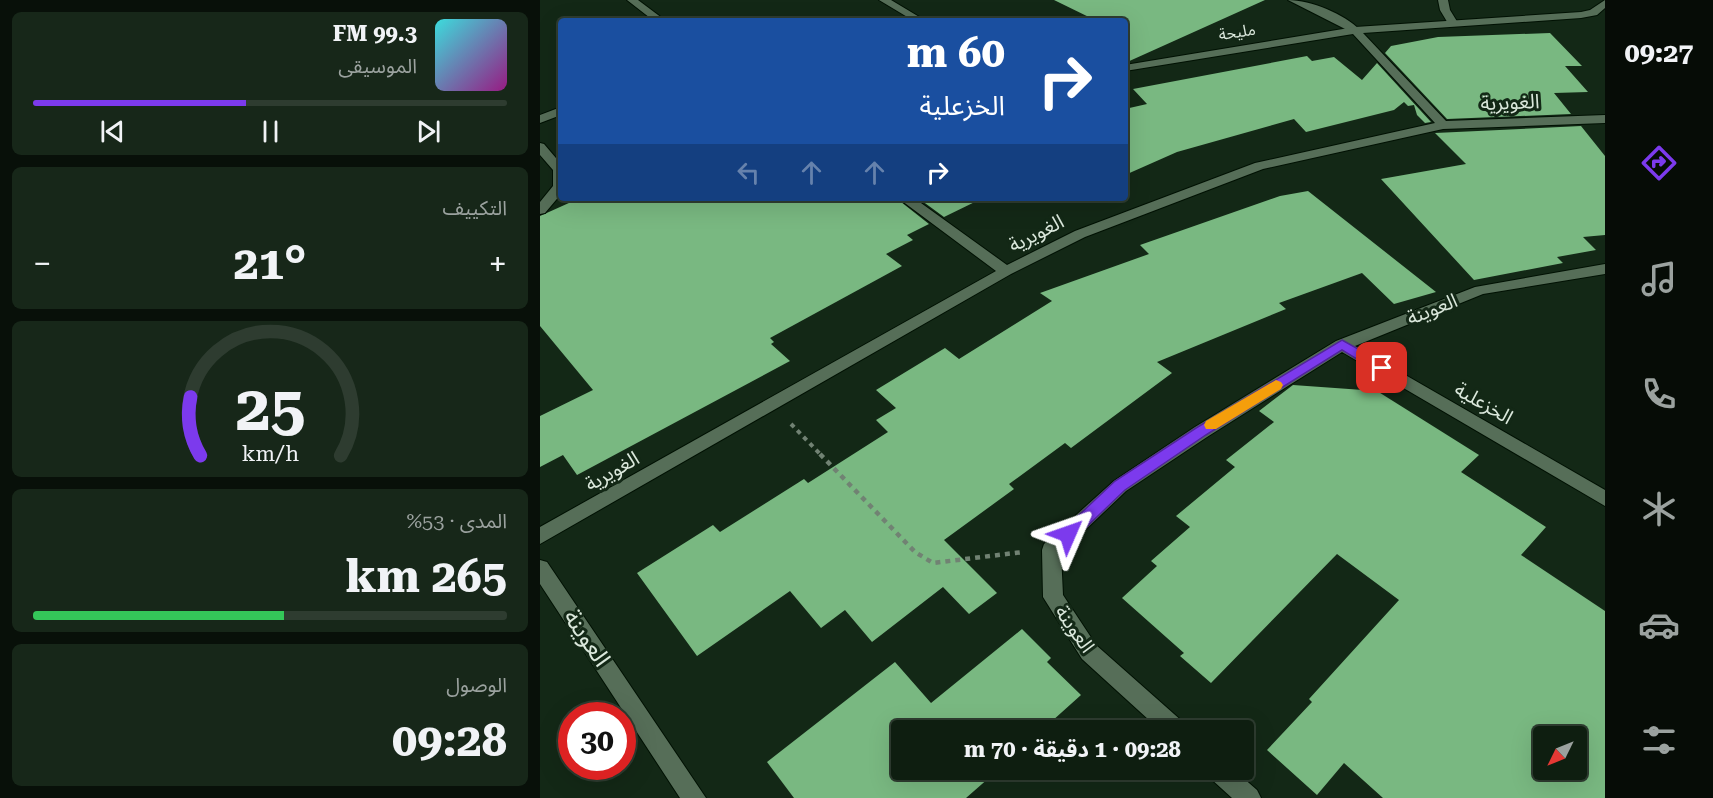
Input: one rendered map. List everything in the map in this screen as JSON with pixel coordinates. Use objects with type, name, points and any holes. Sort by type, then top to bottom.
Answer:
[{"type":"street","points":[[632,0],[657,18]]},
{"type":"street","points":[[884,0],[916,18]]},
{"type":"street","points":[[1293,0],[1355,30],[1443,125]]},
{"type":"street","points":[[1443,0],[1445,10],[1454,23]]},
{"type":"street","name":"مليحة","points":[[1128,68],[1355,30],[1581,15],[1593,13],[1605,1]]},
{"type":"street","points":[[540,118],[558,112]]},
{"type":"street","name":"الغويرية","points":[[540,536],[1006,271],[1080,234],[1259,166],[1443,125],[1605,119]]},
{"type":"street","points":[[540,147],[558,169]]},
{"type":"street","points":[[540,210],[558,189]]},
{"type":"street","points":[[909,201],[1006,271]]},
{"type":"street","name":"العوينة","points":[[1164,720],[1089,652],[1053,597],[1051,550],[1120,486],[1201,432],[1342,345],[1480,290],[1605,269]]},
{"type":"street","name":"الخزعلية","points":[[1342,345],[1605,499]]},
{"type":"street","name":"العوينة","points":[[540,568],[694,798]]},
{"type":"street","points":[[1229,780],[1249,798]]},
{"type":"path","points":[[771,404],[915,552],[933,563],[1051,550]]},
{"type":"building","points":[[1054,0],[1265,0],[1128,62],[1128,18],[1091,18]]},
{"type":"building","points":[[1550,33],[1582,66],[1565,66],[1588,92],[1554,93],[1571,114],[1447,119],[1385,53],[1391,46],[1438,37]]},
{"type":"building","points":[[1307,56],[1312,61],[1334,57],[1362,80],[1377,63],[1431,122],[1425,123],[1417,115],[1414,105],[1408,106],[1404,102],[1394,110],[1306,132],[1294,119],[1177,152],[1128,174],[1128,108],[1147,104],[1133,89]]},
{"type":"building","points":[[1581,126],[1605,156],[1605,235],[1583,237],[1596,250],[1557,257],[1563,263],[1474,280],[1381,179],[1466,164],[1435,133]]},
{"type":"building","points":[[1308,191],[1436,292],[1394,304],[1362,273],[1279,303],[1286,309],[1157,362],[1172,373],[1071,448],[1065,443],[1009,484],[1014,489],[944,540],[997,593],[969,614],[943,587],[872,642],[845,610],[821,628],[790,591],[697,656],[637,573],[713,525],[720,532],[804,479],[808,483],[888,432],[876,420],[896,408],[876,390],[945,348],[959,359],[1052,301],[1040,293],[1149,254],[1140,245],[1280,196]]},
{"type":"building","points":[[573,201],[900,201],[929,224],[907,235],[913,240],[886,254],[902,266],[770,338],[774,342],[771,344],[790,361],[577,475],[563,455],[540,467],[540,416],[593,390],[540,326],[540,216]]},
{"type":"building","points":[[922,201],[977,201],[944,217]]},
{"type":"building","points":[[1293,385],[1377,391],[1479,455],[1461,472],[1546,527],[1521,555],[1605,611],[1605,798],[1383,798],[1344,763],[1317,795],[1267,750],[1312,702],[1309,699],[1399,600],[1337,554],[1211,683],[1180,656],[1184,653],[1122,598],[1157,566],[1151,561],[1190,527],[1176,516],[1235,467],[1226,460],[1274,422],[1259,411]]},
{"type":"building","points":[[1022,629],[1051,658],[1047,662],[1081,695],[1053,720],[891,720],[891,780],[987,780],[966,798],[794,798],[767,762],[895,662],[931,703]]},
{"type":"slow traffic","points":[[1211,425],[1276,385]]},
{"type":"route","points":[[1068,534],[1120,486],[1201,432],[1342,345],[1382,368]]}]
